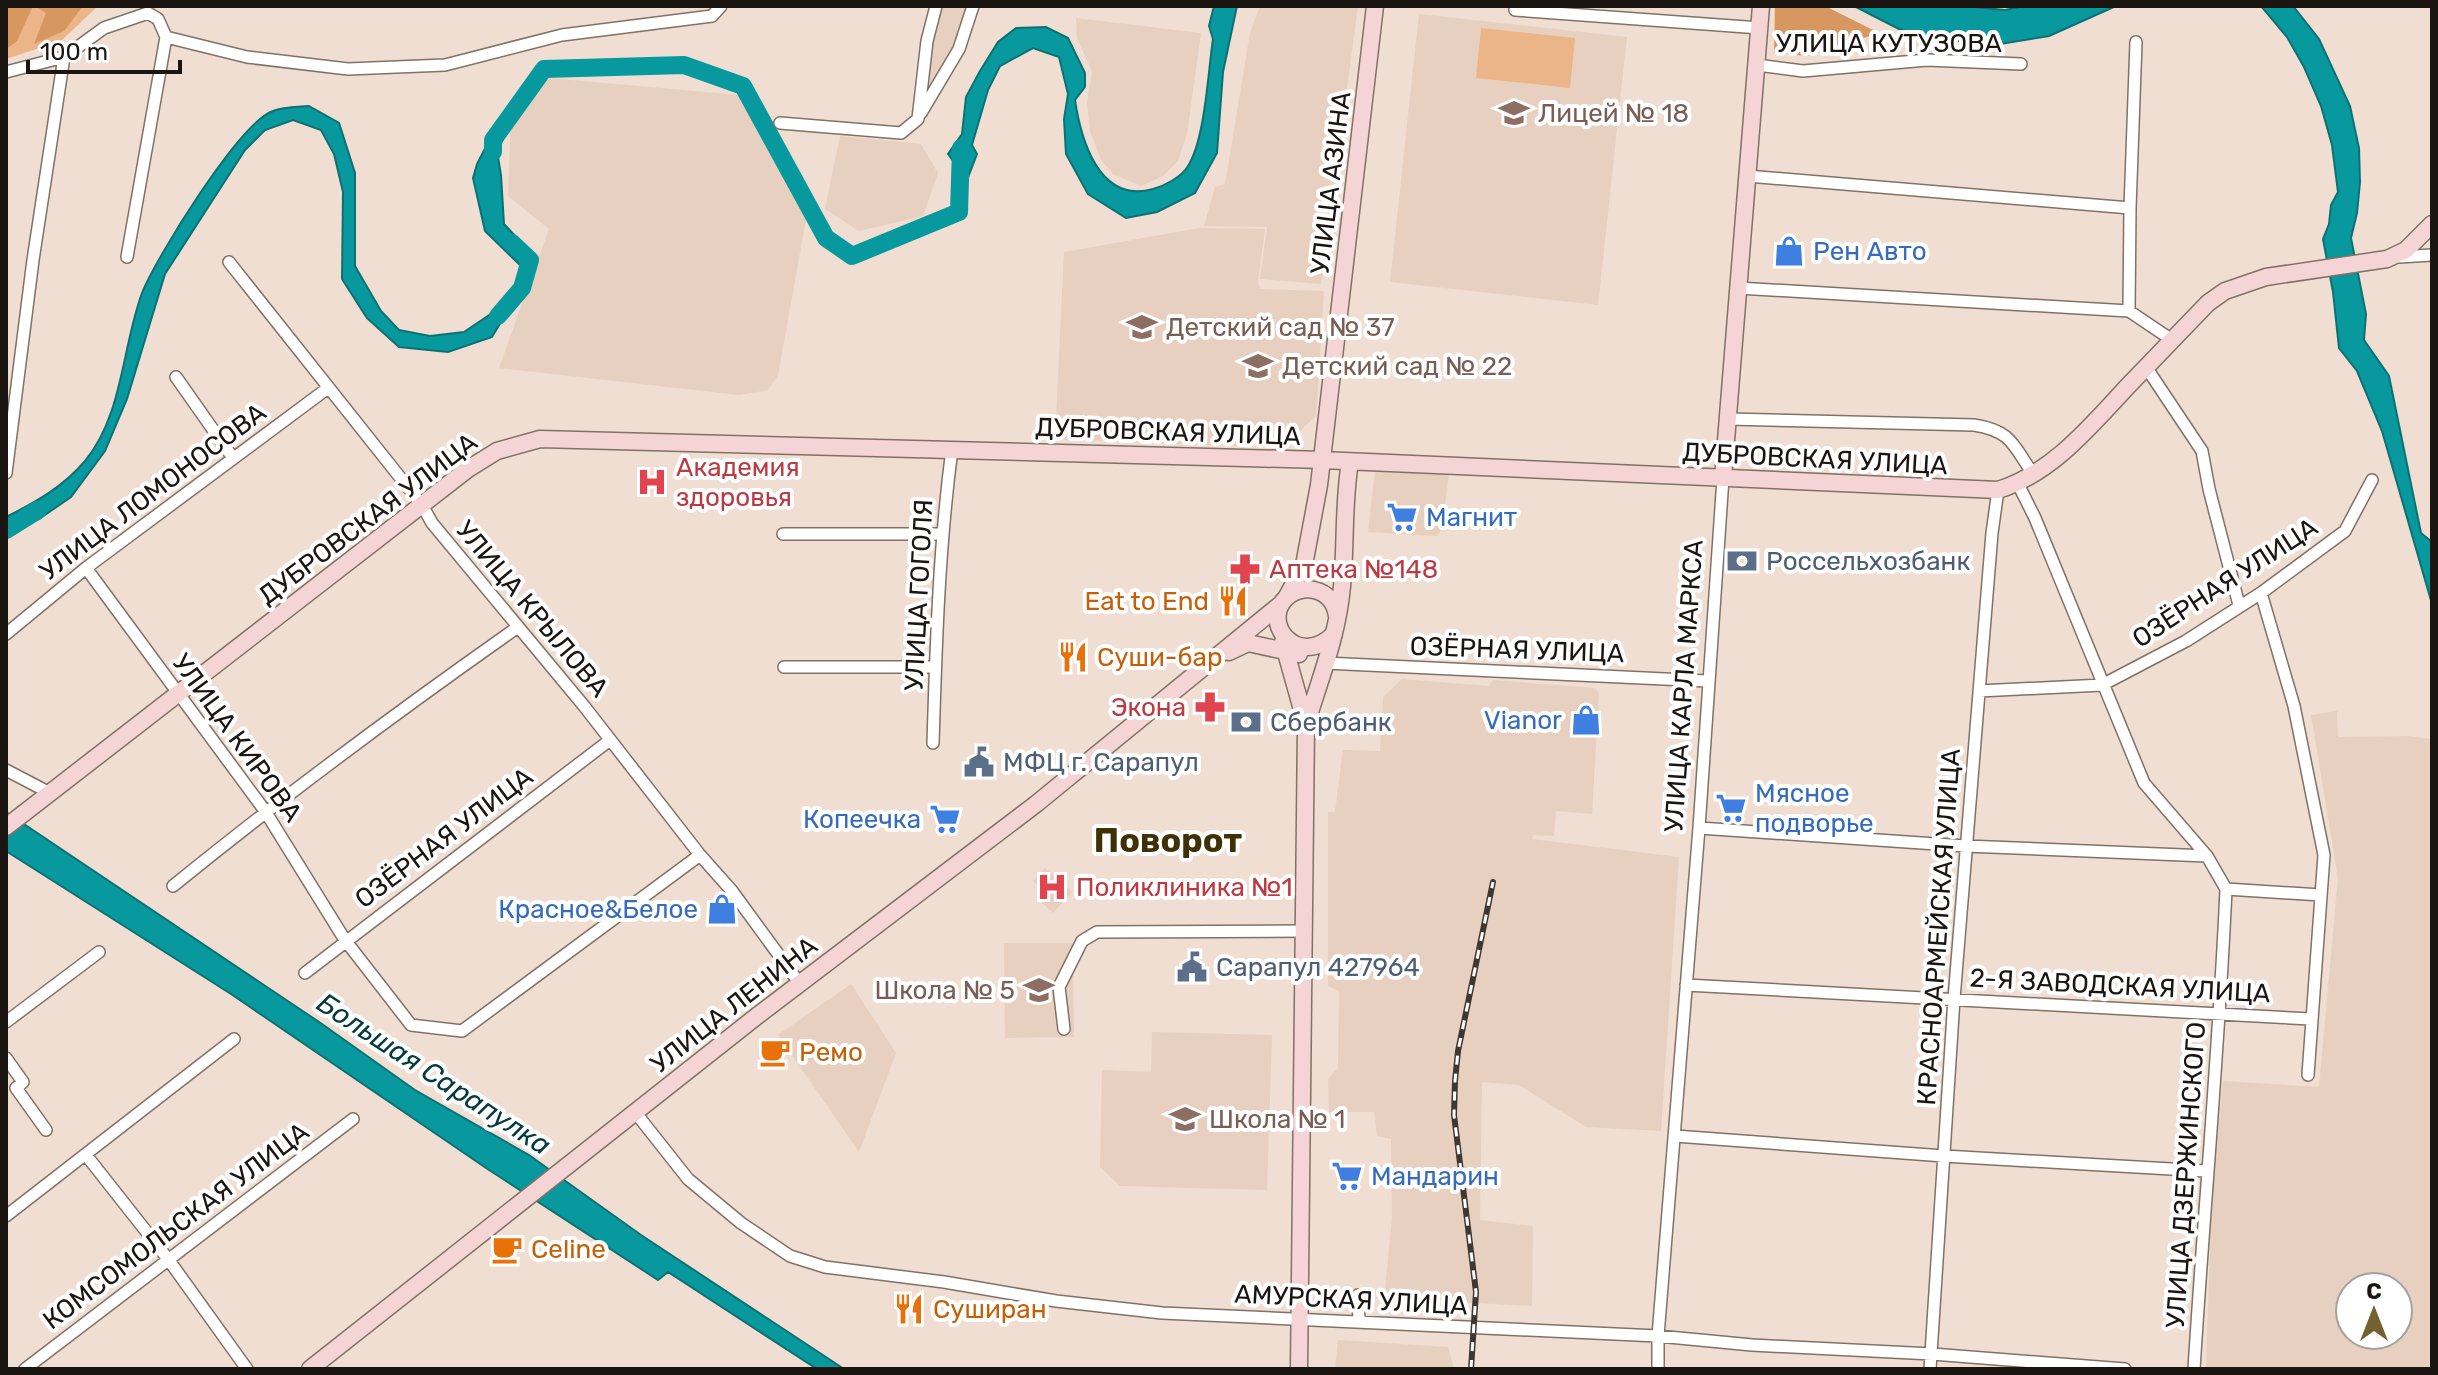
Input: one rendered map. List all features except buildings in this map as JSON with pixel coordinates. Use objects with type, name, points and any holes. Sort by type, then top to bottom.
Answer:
[{"type":"main road","name":"УЛИЦА АЗИНА","points":[[1283,601],[1298,581],[1309,549],[1375,6]]},
{"type":"main road","name":"УЛИЦА КАРЛА МАРКСА","points":[[1723,478],[1761,6]]},
{"type":"main road","points":[[2381,260],[2406,250],[2432,224]]},
{"type":"main road","name":"ДУБРОВСКАЯ УЛИЦА","points":[[6,827],[468,469],[497,451],[540,439],[1322,460],[1998,490],[2018,484],[2059,455],[2208,303],[2225,291],[2266,277],[2381,260]]},
{"type":"main road","points":[[1306,725],[1336,626],[1342,586],[1345,490],[1350,462]]},
{"type":"main road","points":[[1280,629],[1290,642],[1305,648],[1322,645],[1336,626],[1332,601],[1318,591],[1301,590],[1283,601],[1278,621],[1280,629],[1285,649],[1306,725],[1299,1369]]},
{"type":"main road","name":"УЛИЦА ЛЕНИНА","points":[[310,1369],[635,1112],[1036,804],[1283,601]]},
{"type":"main road","name":"УЛИЦА ЛЕНИНА","points":[[1188,680],[1228,652],[1248,643],[1285,649],[1325,663]]},
{"type":"street","points":[[158,19],[166,6]]},
{"type":"street","points":[[166,37],[247,57],[334,68],[445,65],[562,35],[712,16],[721,6]]},
{"type":"street","points":[[918,119],[927,41],[936,6]]},
{"type":"street","points":[[780,123],[901,133],[918,119],[959,49],[973,6]]},
{"type":"street","name":"УЛИЦА КУТУЗОВА","points":[[1515,10],[1760,28]]},
{"type":"street","points":[[6,72],[64,57],[104,28],[148,13],[158,19],[166,37],[127,257]]},
{"type":"street","points":[[2129,311],[2136,42]]},
{"type":"street","points":[[6,473],[33,260],[64,57]]},
{"type":"street","name":"УЛИЦА КУТУЗОВА","points":[[1757,65],[1803,71],[1927,60],[2021,64]]},
{"type":"street","points":[[1747,176],[2130,208]]},
{"type":"street","points":[[2381,260],[2432,255]]},
{"type":"street","name":"УЛИЦА КРЫЛОВА","points":[[229,262],[422,505],[432,523],[732,891],[800,984]]},
{"type":"street","points":[[1738,288],[2129,311],[2172,340]]},
{"type":"street","points":[[2146,367],[2202,451],[2239,605]]},
{"type":"street","points":[[176,377],[233,458]]},
{"type":"street","name":"УЛИЦА ЛОМОНОСОВА","points":[[6,634],[86,568],[328,388]]},
{"type":"street","points":[[1728,419],[1995,428],[2008,436],[2033,474]]},
{"type":"street","name":"УЛИЦА ГОГОЛЯ","points":[[933,743],[942,534],[952,449]]},
{"type":"street","name":"УЛИЦА КАРЛА МАРКСА","points":[[1658,1369],[1658,1336],[1699,828],[1723,478]]},
{"type":"street","name":"ОЗЁРНАЯ УЛИЦА","points":[[1979,691],[2102,685],[2186,641],[2261,593],[2345,531],[2372,480]]},
{"type":"street","points":[[2018,484],[2035,518],[2144,783],[2207,856],[2226,889],[2321,895]]},
{"type":"street","name":"КРАСНОАРМЕЙСКАЯ УЛИЦА","points":[[1930,1369],[1954,999],[1998,490]]},
{"type":"street","points":[[783,534],[942,534]]},
{"type":"street","name":"УЛИЦА КИРОВА","points":[[86,568],[265,811],[345,940]]},
{"type":"street","points":[[2261,593],[2294,706],[2324,855],[2308,1075]]},
{"type":"street","points":[[173,886],[265,811],[518,627]]},
{"type":"street","name":"ОЗЁРНАЯ УЛИЦА","points":[[1325,663],[1707,681]]},
{"type":"street","points":[[784,667],[934,667]]},
{"type":"street","name":"ОЗЁРНАЯ УЛИЦА","points":[[305,973],[610,740]]},
{"type":"street","points":[[6,770],[44,797]]},
{"type":"street","points":[[1699,828],[1966,846],[2207,856]]},
{"type":"street","points":[[345,940],[411,1025],[462,1031],[700,855]]},
{"type":"street","name":"УЛИЦА ДЗЕРЖИНСКОГО","points":[[2194,1369],[2226,889]]},
{"type":"street","points":[[1064,1029],[1059,987],[1082,941],[1097,932],[1304,931]]},
{"type":"street","points":[[6,1022],[99,952]]},
{"type":"street","name":"2-Я ЗАВОДСКАЯ УЛИЦА","points":[[1686,985],[2311,1019]]},
{"type":"street","points":[[6,1216],[234,1039]]},
{"type":"street","points":[[6,1058],[23,1082],[16,1088],[46,1130]]},
{"type":"street","name":"АМУРСКАЯ УЛИЦА","points":[[635,1112],[688,1179],[741,1223],[790,1256],[825,1267],[944,1282],[1056,1301],[1162,1313],[1658,1336],[2125,1369]]},
{"type":"street","name":"КОМСОМОЛЬСКАЯ УЛИЦА","points":[[25,1369],[353,1119]]},
{"type":"street","points":[[1675,1136],[2206,1171]]},
{"type":"street","points":[[86,1155],[168,1259],[247,1369]]},
{"type":"street","points":[[1358,1295],[1359,1322]]},
{"type":"shaded area","points":[[6,6],[98,6],[61,41],[6,59]]},
{"type":"shaded area","points":[[6,6],[33,6],[17,41],[6,49]]},
{"type":"shaded area","points":[[35,6],[83,6],[64,31],[34,44],[46,13]]},
{"type":"shaded area","points":[[940,6],[967,6],[953,51],[923,104],[930,42]]},
{"type":"shaded area","points":[[1260,6],[1358,6],[1321,284],[1260,279],[1267,227],[1204,226],[1215,187],[1225,184],[1250,33]]},
{"type":"shaded area","points":[[1775,6],[1825,6],[1879,33],[1808,56],[1774,53]]},
{"type":"shaded area","name":"Лицей № 18","points":[[1419,14],[1627,37],[1598,305],[1390,282]]},
{"type":"shaded area","points":[[1076,18],[1201,33],[1187,134],[1178,161],[1163,176],[1141,186],[1113,174],[1101,160],[1090,131],[1087,103],[1092,71],[1077,38]]},
{"type":"shaded area","points":[[1481,28],[1575,38],[1570,88],[1476,78]]},
{"type":"shaded area","points":[[549,78],[739,95],[807,214],[778,375],[768,390],[739,395],[499,368],[549,229],[508,196],[511,116]]},
{"type":"shaded area","points":[[840,136],[921,144],[938,173],[923,216],[859,231],[825,209]]},
{"type":"shaded area","points":[[1200,228],[1265,229],[1258,283],[1260,289],[1324,291],[1316,416],[1288,442],[1241,439],[1242,446],[1055,439],[1064,252]]},
{"type":"shaded area","points":[[1375,471],[1449,473],[1442,529],[1437,536],[1368,532]]},
{"type":"shaded area","points":[[1402,679],[1489,686],[1493,680],[1595,688],[1599,694],[1592,814],[1556,811],[1554,836],[1533,835],[1532,839],[1679,857],[1661,1131],[1586,1127],[1519,1085],[1482,1082],[1480,1220],[1533,1226],[1532,1306],[1384,1298],[1392,1218],[1391,1139],[1377,1136],[1374,1112],[1329,1112],[1328,1079],[1338,1068],[1339,991],[1328,986],[1328,812],[1335,812],[1343,750],[1380,751],[1383,697]]},
{"type":"shaded area","points":[[2337,711],[2338,737],[2408,736],[2432,739],[2432,1369],[2206,1369],[2212,1187],[2223,1081],[2319,1087],[2338,878],[2311,715]]},
{"type":"shaded area","name":"Поликлиника №1","points":[[1045,868],[1072,892],[1053,913],[1039,900],[1045,893],[1033,881]]},
{"type":"shaded area","name":"Школа № 5","points":[[1004,943],[1073,943],[1074,1037],[1005,1038]]},
{"type":"shaded area","points":[[851,984],[896,1053],[859,1152],[778,1035]]},
{"type":"shaded area","name":"Школа № 1","points":[[1152,1032],[1272,1035],[1267,1190],[1120,1186],[1100,1167],[1102,1070],[1151,1072]]},
{"type":"shaded area","points":[[1338,1340],[1448,1347],[1454,1369],[1335,1369]]},
{"type":"water","points":[[1214,6],[1237,6],[1223,72],[1217,153],[1195,193],[1157,212],[1126,218],[1088,194],[1066,154],[1064,119],[1068,94],[1059,57],[1033,48],[1000,66],[988,90],[972,145],[977,154],[967,180],[948,154],[962,134],[966,97],[998,42],[1016,28],[1046,27],[1068,38],[1085,73],[1085,87],[1075,100],[1082,133],[1096,165],[1106,178],[1119,187],[1134,191],[1162,186],[1182,174],[1194,154],[1205,105],[1213,39],[1209,26]]},
{"type":"water","points":[[1854,6],[1964,6],[2005,10],[2024,6],[2116,6],[2049,36],[2000,44],[1934,39],[1899,29]]},
{"type":"water","points":[[2261,6],[2293,6],[2319,39],[2350,106],[2359,148],[2360,182],[2351,238],[2366,314],[2364,340],[2389,376],[2421,533],[2432,542],[2432,604],[2382,431],[2357,371],[2339,348],[2323,239],[2329,224],[2331,205],[2338,192],[2332,145],[2321,106],[2287,37]]},
{"type":"water","points":[[309,106],[339,123],[355,173],[355,266],[381,311],[399,330],[430,336],[464,332],[516,297],[492,337],[448,352],[399,347],[367,318],[342,279],[343,192],[334,154],[321,130],[293,120],[265,130],[245,150],[165,274],[127,399],[105,451],[71,497],[39,519],[16,523],[6,519],[68,479],[98,443],[114,402],[142,293],[181,223],[220,165],[258,121],[273,111]]},
{"type":"water","points":[[496,127],[506,133],[497,151],[504,224],[532,254],[525,270],[485,231],[473,178]]},
{"type":"water","points":[[6,812],[415,1090],[529,1155],[641,1235],[844,1369],[817,1369],[668,1272],[658,1280],[486,1168],[231,994],[6,851]]},
{"type":"waterway","name":"Большая Сарапулка","points":[[493,152],[493,140],[544,69],[684,65],[743,86],[826,238],[852,256],[959,212],[961,148]]},
{"type":"waterway","name":"Большая Сарапулка","points":[[498,316],[522,288],[530,260],[512,243]]},
{"type":"waterway","name":"Большая Сарапулка","points":[[6,530],[38,510]]},
{"type":"railway","points":[[1471,1369],[1476,1292],[1454,1115],[1455,1081],[1458,1051],[1493,882]]},
{"type":"place","name":"Лицей № 18","points":[[1514,113]]},
{"type":"place","name":"Рен Авто","points":[[1789,251]]},
{"type":"place","name":"Детский сад № 37","points":[[1142,327]]},
{"type":"place","name":"Детский сад № 22","points":[[1258,366]]},
{"type":"place","name":"Академия здоровья","points":[[652,482]]},
{"type":"place","name":"Магнит","points":[[1402,517]]},
{"type":"place","name":"Россельхозбанк","points":[[1742,561]]},
{"type":"place","name":"Аптека №148","points":[[1245,569]]},
{"type":"place","name":"Eat to End","points":[[1233,601]]},
{"type":"place","name":"Суши-бар","points":[[1073,657]]},
{"type":"place","name":"Экона","points":[[1210,707]]},
{"type":"place","name":"Vianor","points":[[1586,720]]},
{"type":"place","name":"Сбербанк","points":[[1246,722]]},
{"type":"place","name":"МФЦ г. Сарапул","points":[[979,762]]},
{"type":"place","name":"Мясное подворье","points":[[1731,808]]},
{"type":"place","name":"Копеечка","points":[[945,819]]},
{"type":"place","name":"Поликлиника №1","points":[[1052,887]]},
{"type":"place","name":"Красное&Белое","points":[[722,909]]},
{"type":"place","name":"Сарапул 427964","points":[[1192,967]]},
{"type":"place","name":"Школа № 5","points":[[1039,990]]},
{"type":"place","name":"Ремо","points":[[775,1052]]},
{"type":"place","name":"Школа № 1","points":[[1185,1119]]},
{"type":"place","name":"Мандарин","points":[[1347,1176]]},
{"type":"place","name":"Celine","points":[[507,1249]]},
{"type":"place","name":"Суширан","points":[[909,1309]]},
{"type":"district","name":"Поворот","points":[[1168,840]]}]
